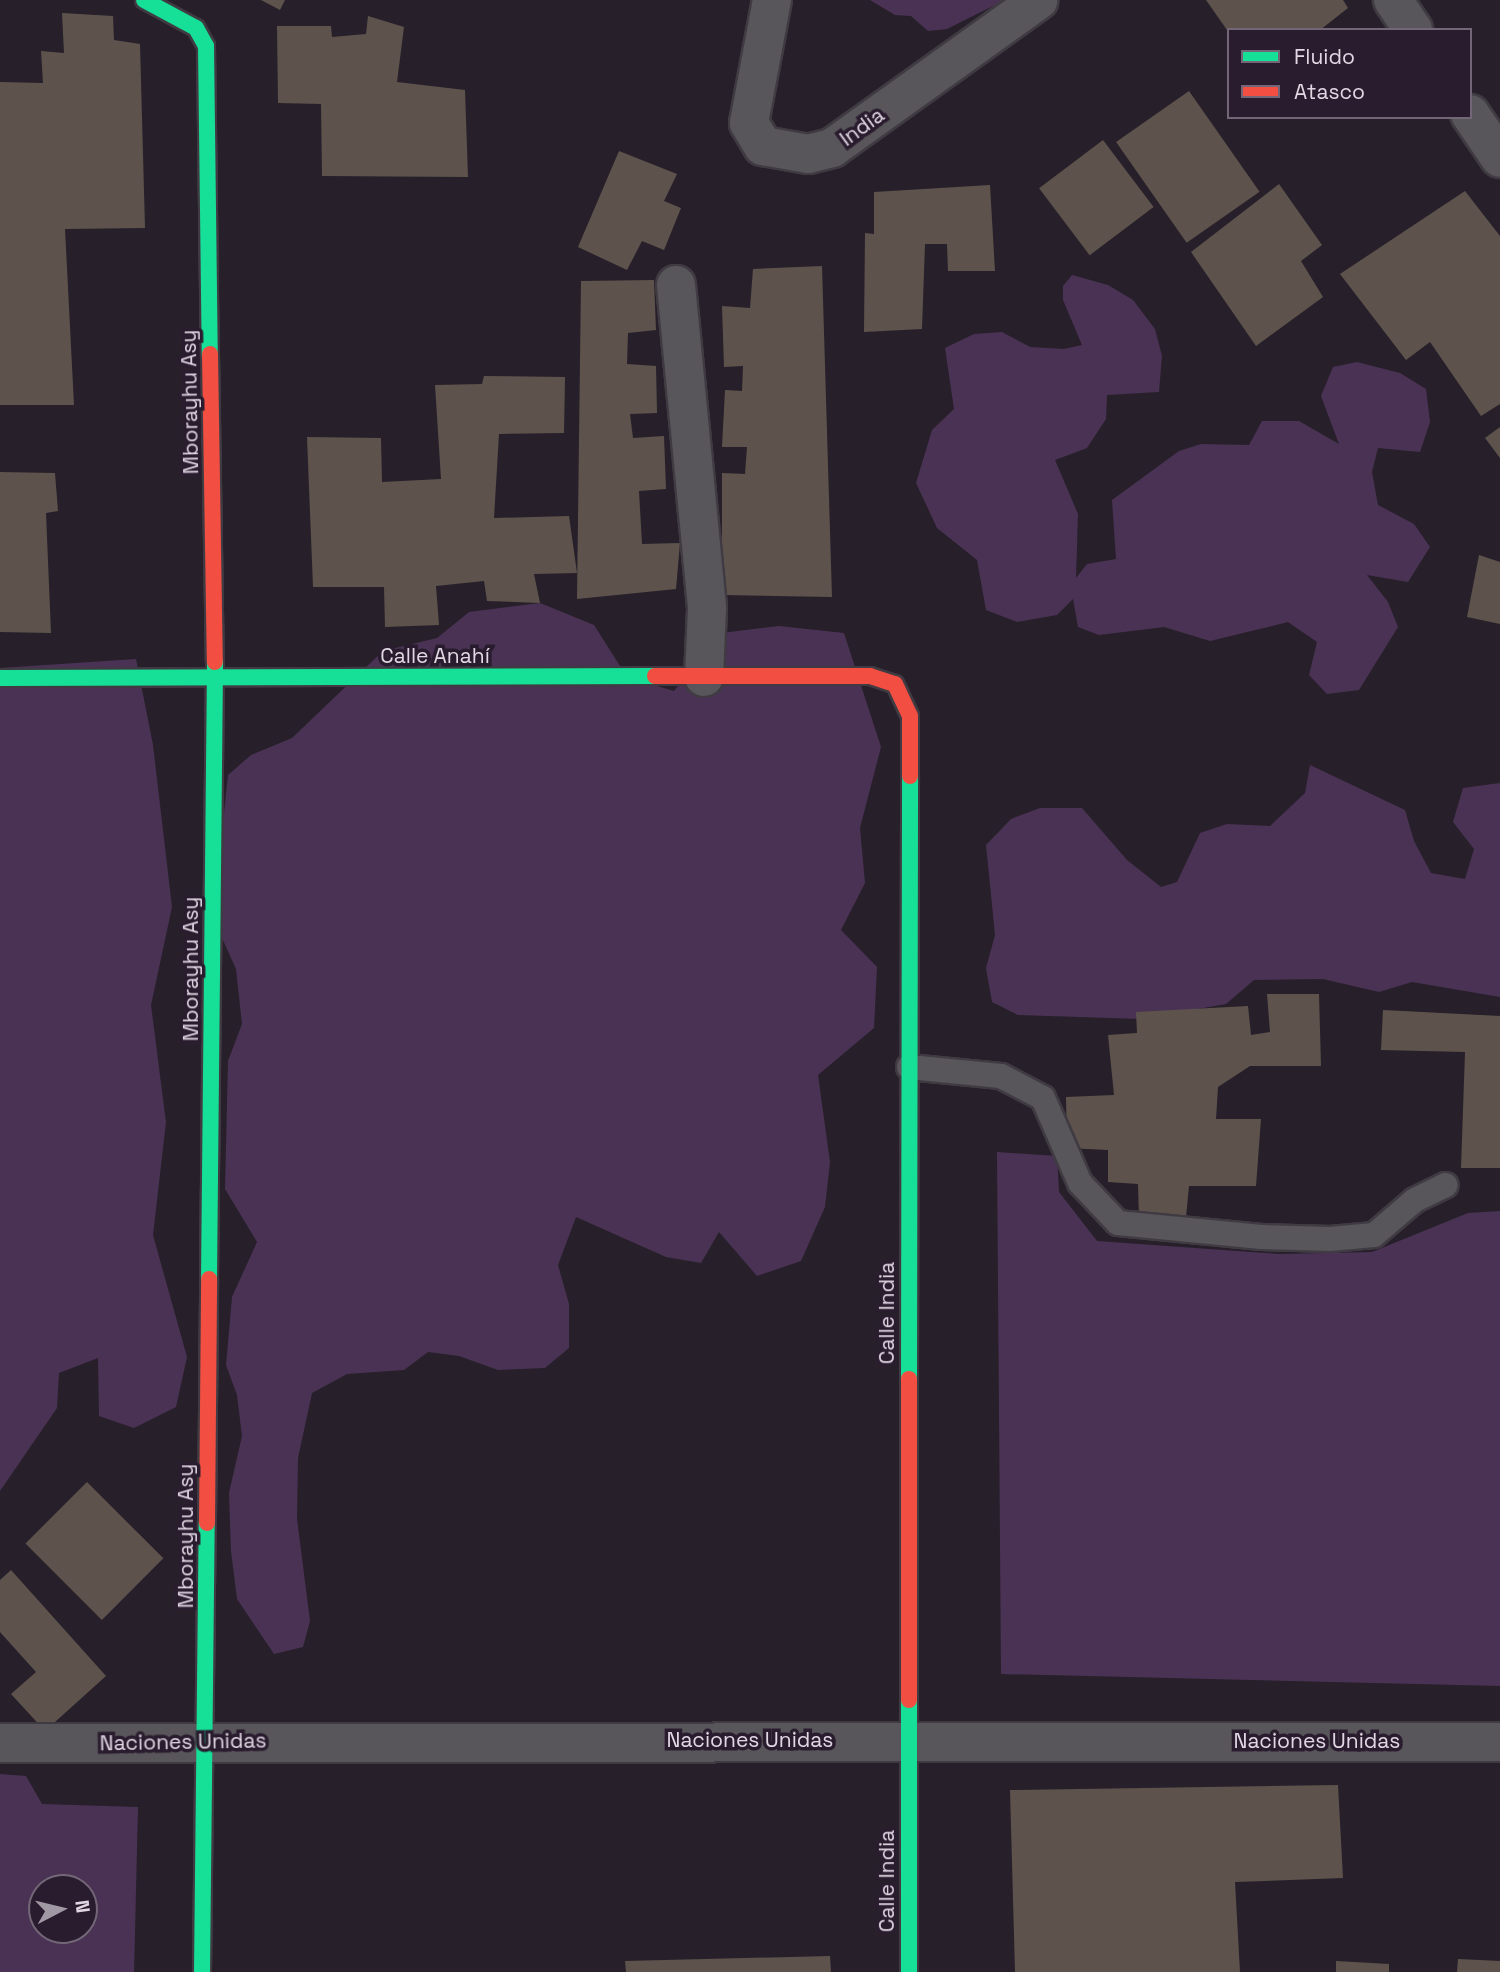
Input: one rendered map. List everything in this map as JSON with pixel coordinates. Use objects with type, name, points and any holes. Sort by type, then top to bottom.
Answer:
[{"type":"street","name":"Mborayhu Asy","points":[[144,0],[182,18],[197,29],[206,46],[215,677],[202,1972]]},
{"type":"street","name":"India","points":[[772,0],[749,123],[763,146],[808,154],[832,148],[1040,0]]},
{"type":"street","points":[[1393,0],[1412,28]]},
{"type":"street","points":[[1472,117],[1500,158]]},
{"type":"street","points":[[676,285],[707,609],[704,677]]},
{"type":"street","name":"Calle Anahí","points":[[0,678],[870,676]]},
{"type":"street","name":"Calle India","points":[[870,676],[895,684],[910,716],[907,1740],[909,1972]]},
{"type":"street","name":"Naciones Unidas","points":[[0,1743],[907,1740],[1500,1742]]},
{"type":"lane","points":[[909,1067],[1001,1076],[1043,1098],[1080,1183],[1118,1223],[1261,1237],[1330,1239],[1374,1234],[1415,1199],[1446,1185]]},
{"type":"shaded area","points":[[870,0],[1005,0],[947,29],[928,31],[911,16],[895,15]]},
{"type":"shaded area","points":[[1072,275],[1108,285],[1133,300],[1155,329],[1162,356],[1159,392],[1107,395],[1106,419],[1087,448],[1055,460],[1078,514],[1076,578],[1087,564],[1116,559],[1112,500],[1179,451],[1201,444],[1249,445],[1262,421],[1299,421],[1339,444],[1321,396],[1333,367],[1357,362],[1400,373],[1426,389],[1430,422],[1420,452],[1378,448],[1372,472],[1378,505],[1414,524],[1430,547],[1408,582],[1367,575],[1388,602],[1398,627],[1359,690],[1327,694],[1309,675],[1317,642],[1288,622],[1210,641],[1164,627],[1099,635],[1078,627],[1073,599],[1057,615],[1017,622],[986,610],[977,560],[937,528],[916,483],[932,430],[954,409],[945,348],[974,334],[1002,332],[1030,347],[1064,349],[1082,345],[1063,300],[1063,286]]},
{"type":"shaded area","points":[[540,603],[594,625],[627,677],[674,691],[721,633],[779,626],[844,633],[881,747],[860,828],[865,883],[841,930],[877,967],[874,1028],[818,1075],[830,1162],[825,1207],[801,1261],[757,1276],[719,1232],[701,1263],[666,1257],[576,1217],[558,1265],[569,1304],[569,1348],[545,1368],[498,1370],[459,1356],[428,1352],[404,1370],[347,1374],[312,1393],[298,1458],[297,1519],[310,1621],[303,1647],[274,1654],[237,1599],[231,1551],[229,1493],[242,1436],[237,1395],[226,1365],[232,1297],[257,1242],[225,1189],[228,1061],[242,1024],[236,969],[213,918],[228,775],[251,755],[292,738],[383,651],[437,638],[469,612]]},
{"type":"shaded area","points":[[136,659],[153,745],[172,907],[151,1005],[166,1122],[153,1235],[187,1357],[176,1407],[134,1428],[99,1416],[98,1358],[59,1373],[57,1408],[0,1491],[0,668]]},
{"type":"shaded area","points":[[1310,765],[1405,810],[1414,841],[1431,873],[1465,879],[1474,849],[1453,822],[1463,788],[1500,783],[1500,997],[1412,982],[1379,992],[1323,979],[1254,980],[1226,1004],[1141,1019],[1018,1015],[992,1002],[986,968],[995,935],[986,845],[1011,819],[1040,808],[1082,808],[1127,860],[1161,887],[1177,882],[1200,833],[1227,824],[1270,826],[1305,793]]},
{"type":"shaded area","points":[[997,1152],[1057,1156],[1059,1192],[1097,1241],[1279,1254],[1372,1252],[1468,1213],[1500,1211],[1500,1686],[1001,1674]]},
{"type":"shaded area","points":[[0,1774],[26,1776],[42,1804],[138,1807],[134,1972],[0,1972]]},
{"type":"building","points":[[261,0],[285,0],[280,10]]},
{"type":"building","points":[[1206,0],[1343,0],[1348,8],[1323,28],[1227,30]]},
{"type":"building","points":[[62,13],[113,16],[114,40],[140,44],[145,228],[65,229],[74,405],[0,405],[0,82],[43,83],[41,51],[64,53]]},
{"type":"building","points":[[368,16],[404,27],[397,82],[465,90],[468,177],[322,176],[321,104],[278,103],[277,26],[331,26],[332,37],[366,34]]},
{"type":"building","points":[[1189,91],[1260,192],[1187,243],[1116,142]]},
{"type":"building","points":[[1103,140],[1154,207],[1090,255],[1039,188]]},
{"type":"building","points":[[619,151],[677,174],[664,201],[681,208],[664,250],[642,241],[627,270],[578,247]]},
{"type":"building","points":[[1279,184],[1322,245],[1301,261],[1323,297],[1256,346],[1191,252]]},
{"type":"building","points":[[990,185],[995,271],[948,271],[947,244],[925,244],[922,329],[864,332],[865,233],[874,234],[874,192]]},
{"type":"building","points":[[1465,191],[1500,236],[1500,404],[1481,416],[1430,342],[1406,360],[1340,274]]},
{"type":"building","points":[[822,266],[832,597],[722,595],[722,473],[745,474],[747,447],[722,447],[725,390],[742,391],[743,366],[724,367],[722,306],[750,308],[753,269]]},
{"type":"building","points":[[654,280],[656,330],[628,333],[627,364],[656,366],[657,413],[630,414],[633,438],[664,436],[666,489],[639,491],[642,544],[680,543],[676,589],[577,599],[581,281]]},
{"type":"building","points":[[484,376],[565,377],[564,433],[499,434],[494,518],[569,516],[577,573],[534,574],[540,603],[487,601],[484,581],[436,586],[439,625],[385,627],[384,587],[313,587],[307,437],[381,438],[382,482],[441,479],[435,385],[482,384]]},
{"type":"building","points":[[1500,427],[1500,458],[1485,438]]},
{"type":"building","points":[[0,472],[55,473],[58,511],[46,513],[51,633],[0,632]]},
{"type":"building","points":[[1479,555],[1500,562],[1500,624],[1467,617]]},
{"type":"building","points":[[1267,994],[1319,994],[1321,1066],[1250,1066],[1218,1087],[1216,1119],[1261,1119],[1256,1186],[1189,1186],[1186,1217],[1139,1218],[1138,1184],[1108,1182],[1108,1150],[1067,1148],[1066,1097],[1114,1095],[1108,1035],[1137,1033],[1136,1012],[1248,1006],[1251,1035],[1270,1032]]},
{"type":"building","points":[[1383,1010],[1500,1016],[1500,1168],[1461,1168],[1465,1052],[1381,1050]]},
{"type":"building","points":[[87,1482],[163,1558],[102,1620],[25,1544]]},
{"type":"building","points":[[11,1570],[106,1676],[45,1731],[11,1694],[36,1672],[0,1632],[0,1580]]},
{"type":"building","points":[[1338,1785],[1343,1878],[1235,1882],[1240,1972],[1015,1972],[1010,1790]]},
{"type":"building","points":[[830,1956],[831,1972],[626,1972],[625,1961]]},
{"type":"building","points":[[1458,1959],[1500,1961],[1500,1972],[1457,1972]]},
{"type":"building","points":[[1336,1961],[1389,1964],[1389,1972],[1336,1972]]},
{"type":"traffic: fast","points":[[144,0],[196,28],[206,46],[210,354]]},
{"type":"traffic: fast","points":[[209,1279],[215,662]]},
{"type":"traffic: fast","points":[[0,678],[655,676]]},
{"type":"traffic: fast","points":[[909,1379],[910,776]]},
{"type":"traffic: fast","points":[[202,1972],[207,1523]]},
{"type":"traffic: fast","points":[[909,1700],[909,1972]]},
{"type":"traffic: jam","points":[[210,354],[215,662]]},
{"type":"traffic: jam","points":[[655,676],[870,676],[895,684],[910,716],[910,776]]},
{"type":"traffic: jam","points":[[207,1523],[209,1279]]},
{"type":"traffic: jam","points":[[909,1379],[909,1700]]}]
